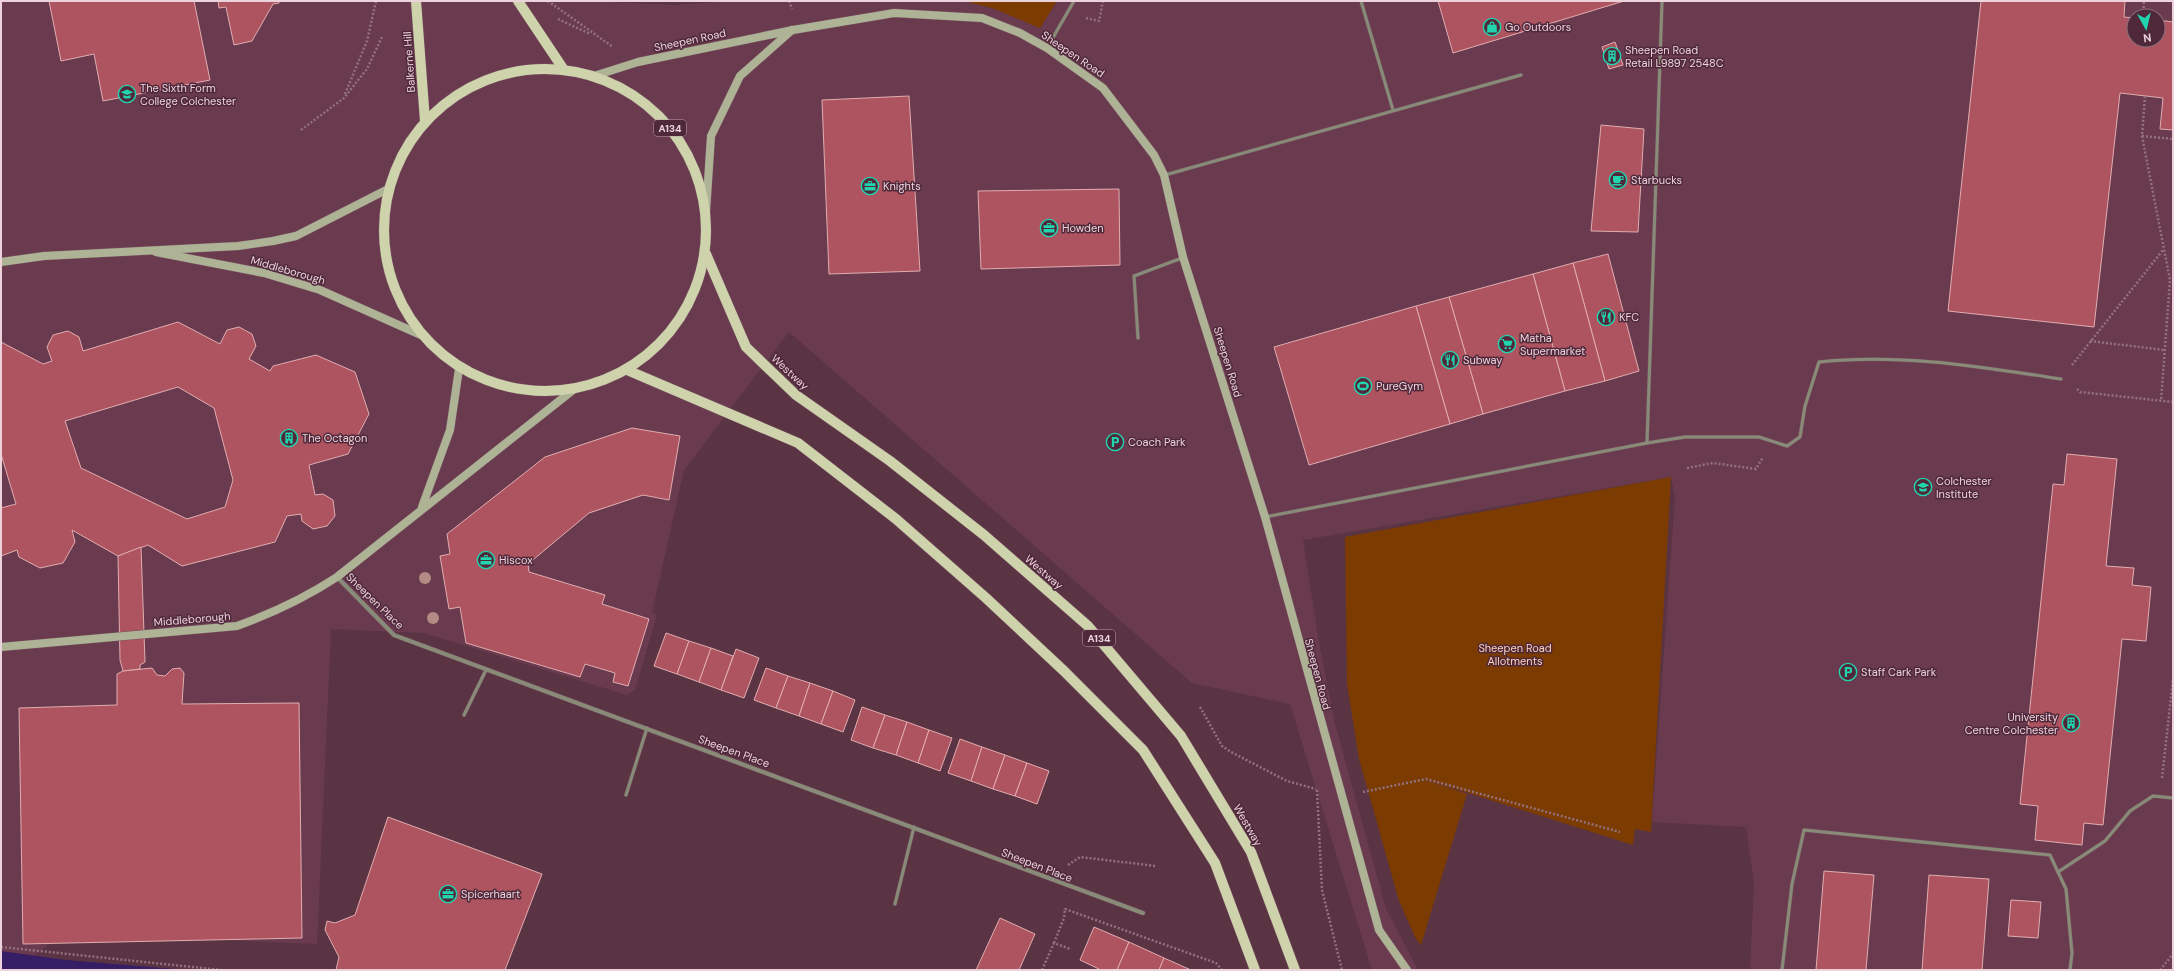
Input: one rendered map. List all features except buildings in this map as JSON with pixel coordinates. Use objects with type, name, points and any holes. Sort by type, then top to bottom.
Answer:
[{"type":"main road","name":"Balkerne Hill","points":[[416,1],[425,122]]},
{"type":"main road","points":[[518,1],[564,70]]},
{"type":"main road","name":"A134","points":[[526,69],[564,70],[594,76],[648,106],[674,132],[692,162],[700,181],[706,212],[706,254],[696,291],[678,323],[660,345],[627,370],[572,390],[541,392],[516,390],[460,370],[421,335],[395,293],[386,264],[383,225],[388,189],[408,144],[425,122],[462,91],[491,78],[526,69]]},
{"type":"main road","name":"Westway","points":[[706,254],[746,347],[796,395],[890,461],[984,535],[1088,626],[1181,736],[1251,852],[1295,970]]},
{"type":"main road","points":[[627,370],[798,443],[896,519],[986,598],[1064,671],[1143,750],[1215,863],[1255,970]]},
{"type":"street","name":"Sheepen Road","points":[[594,76],[638,62],[793,30],[894,13],[982,18],[1020,33],[1047,48],[1103,88],[1154,155],[1164,175],[1183,257],[1265,517],[1379,930],[1407,970]]},
{"type":"street","points":[[706,212],[711,136],[740,76],[793,30]]},
{"type":"street","name":"Middleborough","points":[[1,262],[44,256],[238,246],[296,236],[388,189]]},
{"type":"street","name":"Middleborough","points":[[142,250],[264,273],[320,290],[421,335]]},
{"type":"street","points":[[422,508],[450,430],[460,370]]},
{"type":"street","name":"Middleborough","points":[[1,647],[237,626],[270,614],[304,598],[337,577],[572,390]]},
{"type":"street","name":"Sheepen Place","points":[[337,577],[394,635],[914,827],[1057,882],[1143,912]]},
{"type":"lane","points":[[1047,48],[1074,1]]},
{"type":"lane","points":[[1362,1],[1393,110]]},
{"type":"lane","points":[[1647,443],[1662,1]]},
{"type":"lane","points":[[1164,175],[1521,75]]},
{"type":"lane","points":[[1138,338],[1134,276],[1183,257]]},
{"type":"lane","points":[[1265,517],[1647,443],[1692,437],[1759,437],[1788,446],[1800,437],[1805,406],[1819,362],[1849,359],[1915,362],[1986,368],[2061,379]]},
{"type":"lane","points":[[464,715],[486,670]]},
{"type":"lane","points":[[626,795],[647,728]]},
{"type":"lane","points":[[2058,872],[2105,841],[2130,811],[2152,796],[2173,798]]},
{"type":"lane","points":[[895,904],[914,827]]},
{"type":"lane","points":[[1782,970],[1792,884],[1804,830],[2050,855],[2066,889],[2072,954],[2070,970]]},
{"type":"path","points":[[344,98],[367,41],[376,1]]},
{"type":"path","points":[[548,1],[596,36],[638,62]]},
{"type":"path","points":[[1099,21],[1103,1]]},
{"type":"path","points":[[554,17],[596,36]]},
{"type":"path","points":[[301,130],[344,98],[367,69],[382,37]]},
{"type":"path","points":[[2145,96],[2142,136],[2163,249],[2172,280],[2164,350],[2161,401]]},
{"type":"path","points":[[2142,136],[2173,139]]},
{"type":"path","points":[[2163,249],[2061,379],[2080,392],[2173,402]]},
{"type":"path","points":[[2090,341],[2164,350]]},
{"type":"path","points":[[1687,468],[1713,463],[1756,469],[1772,441]]},
{"type":"path","points":[[2159,797],[2173,679]]},
{"type":"path","points":[[1200,707],[1222,746],[1226,749],[1288,781],[1316,789]]},
{"type":"path","points":[[1342,798],[1426,779],[1620,832]]},
{"type":"path","points":[[1316,784],[1322,890],[1342,970]]},
{"type":"path","points":[[1057,882],[1070,862],[1080,856],[1156,866]]},
{"type":"path","points":[[1062,905],[1065,909],[1216,963],[1222,970]]},
{"type":"path","points":[[1042,970],[1064,918],[1065,909]]},
{"type":"path","points":[[1054,943],[1070,949]]},
{"type":"path","points":[[1,947],[221,970]]},
{"type":"path","points":[[2160,970],[2173,954]]},
{"type":"shaded area","points":[[1,1],[585,1],[675,5],[735,1],[2173,1],[2173,970],[1750,970],[1754,883],[1746,827],[1652,822],[1675,497],[1671,477],[1303,540],[1320,649],[1335,724],[1386,909],[1418,970],[1372,970],[1290,704],[1192,683],[789,332],[684,470],[652,612],[657,615],[635,690],[627,695],[424,633],[331,629],[317,944],[64,933],[15,970],[1,970]]},
{"type":"shaded area","points":[[1,951],[66,960],[186,970],[1,970]]},
{"type":"green space","points":[[964,1],[1057,1],[1040,28],[992,8]]},
{"type":"green space","name":"Sheepen Road Allotments","points":[[1671,477],[1651,832],[1635,829],[1633,845],[1408,774],[1467,794],[1421,945],[1416,939],[1399,901],[1359,759],[1347,684],[1345,537]]},
{"type":"place","name":"Go Outdoors","points":[[1492,27]]},
{"type":"place","name":"Sheepen Road Retail L9897 2548C","points":[[1612,56]]},
{"type":"place","name":"The Sixth Form College Colchester","points":[[127,94]]},
{"type":"place","name":"Starbucks","points":[[1618,180]]},
{"type":"place","name":"Knights","points":[[870,186]]},
{"type":"place","name":"Howden","points":[[1049,228]]},
{"type":"place","name":"KFC","points":[[1606,317]]},
{"type":"place","name":"Matha Supermarket","points":[[1507,344]]},
{"type":"place","name":"Subway","points":[[1450,360]]},
{"type":"place","name":"PureGym","points":[[1363,386]]},
{"type":"place","name":"The Octagon","points":[[289,438]]},
{"type":"place","name":"Coach Park","points":[[1115,442]]},
{"type":"place","name":"Colchester Institute","points":[[1923,487]]},
{"type":"place","name":"Hiscox","points":[[486,560]]},
{"type":"place","name":"Staff Cark Park","points":[[1848,672]]},
{"type":"place","name":"University Centre Colchester","points":[[2071,723]]},
{"type":"place","name":"Spicerhaart","points":[[448,894]]}]
